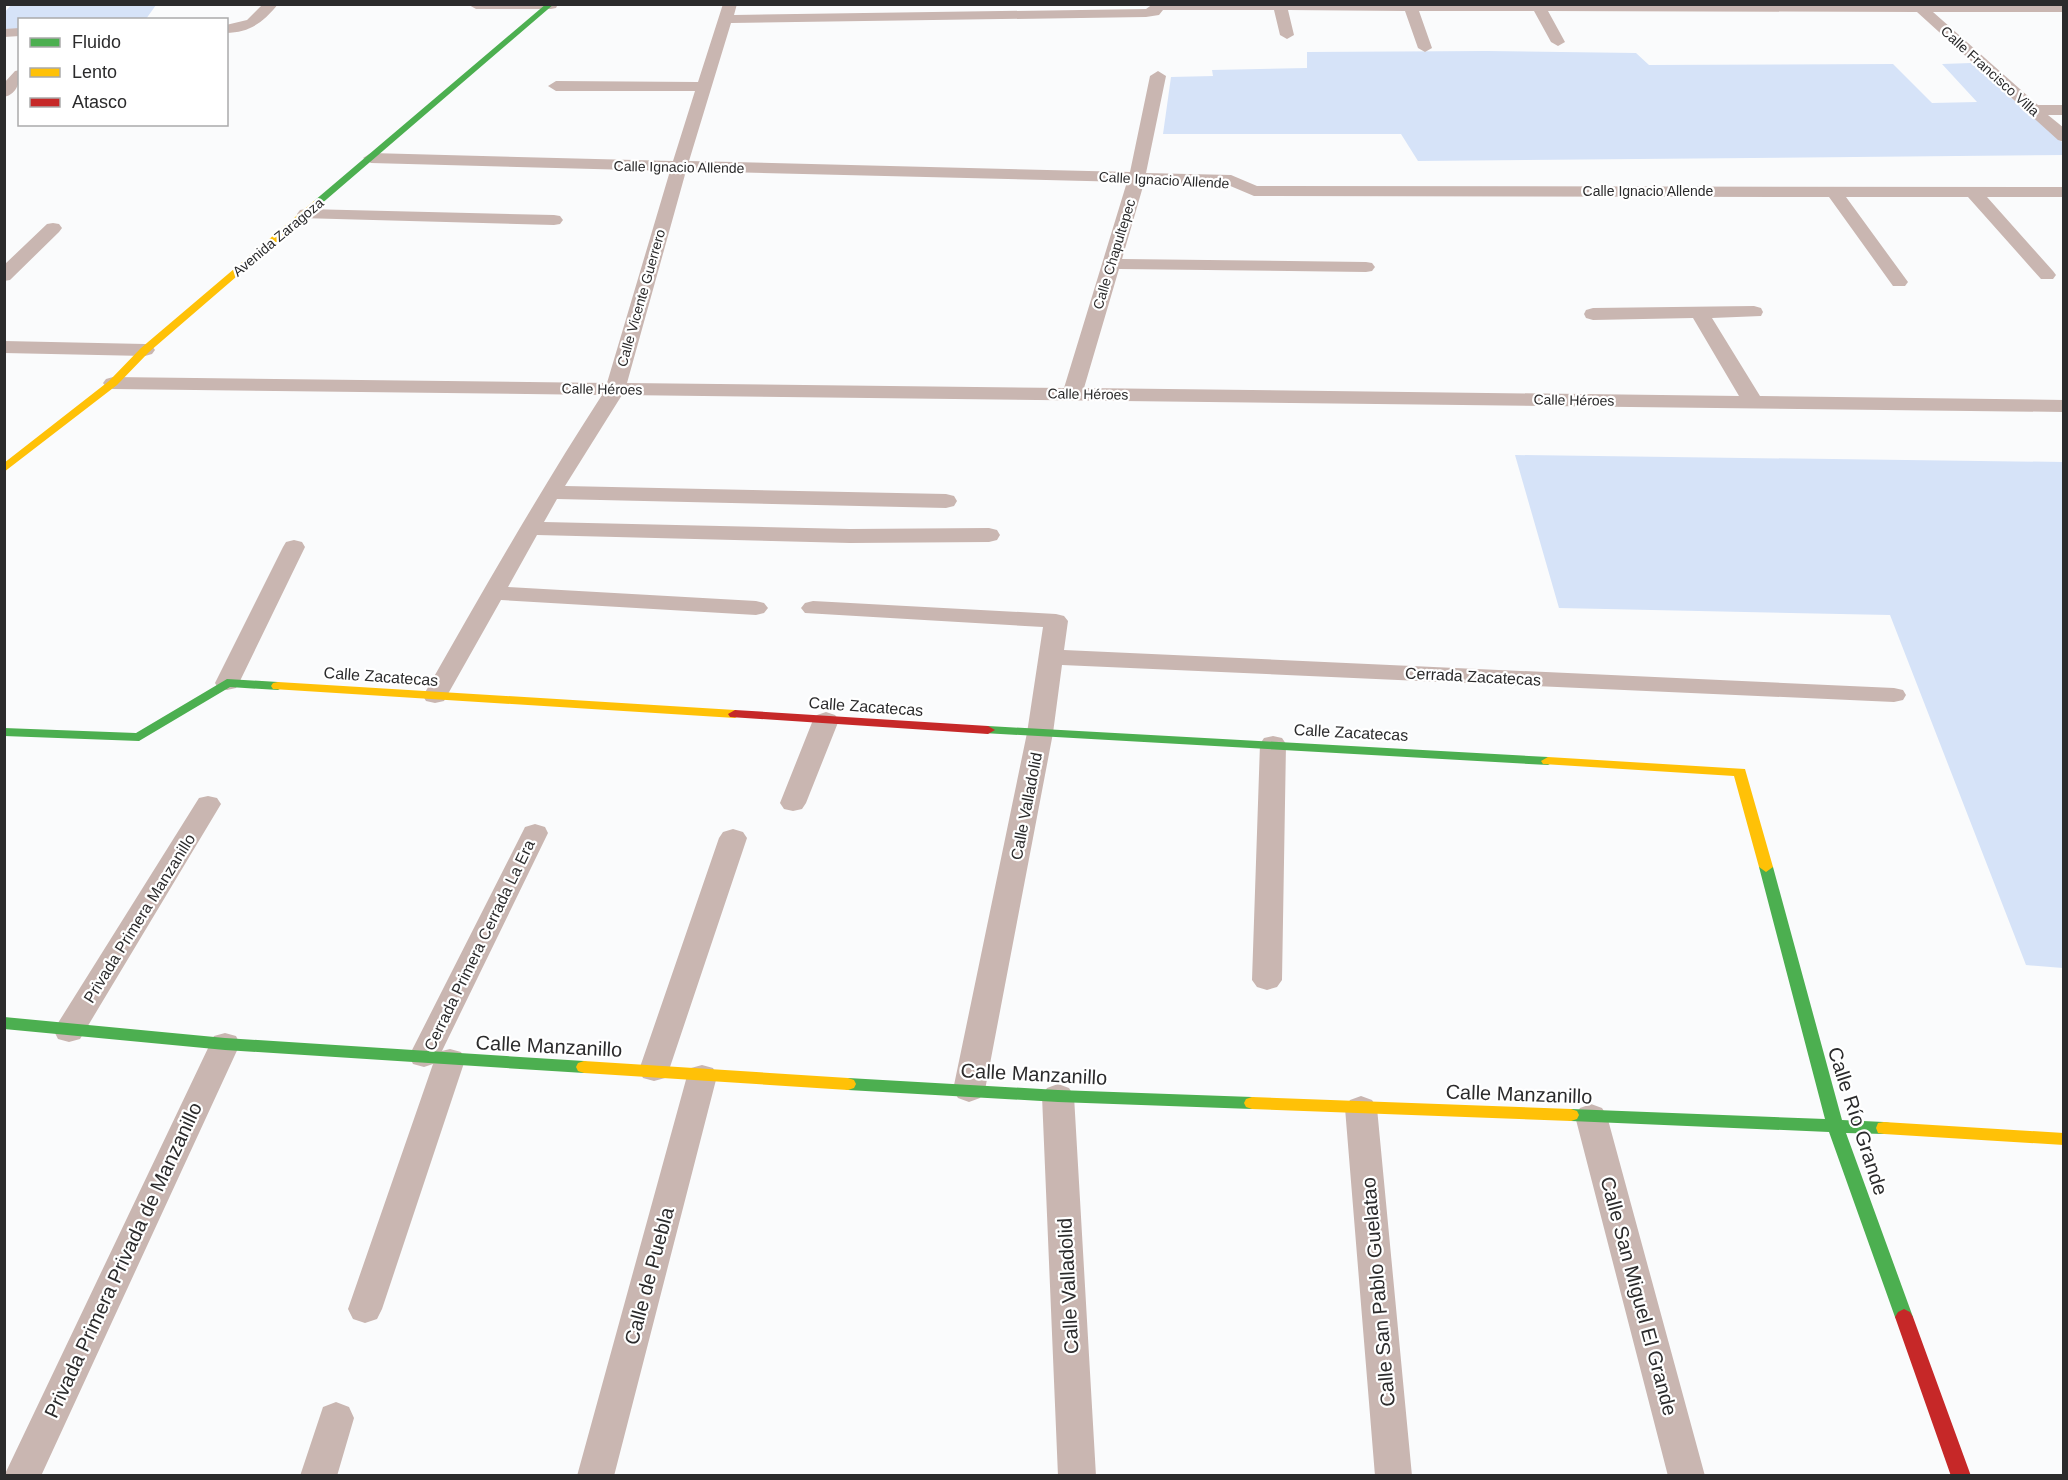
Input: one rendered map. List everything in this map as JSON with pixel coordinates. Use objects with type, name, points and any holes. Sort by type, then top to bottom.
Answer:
[{"type":"street","points":[[231,29],[246,28],[253,24],[271,4]]},
{"type":"street","points":[[476,5],[551,4]]},
{"type":"street","name":"Avenida Zaragoza","points":[[4,469],[113,383],[145,350],[551,4]]},
{"type":"street","points":[[728,12],[1146,13],[1154,12],[1159,5],[2064,8]]},
{"type":"street","points":[[1280,6],[1287,34]]},
{"type":"street","name":"Calle Francisco Villa","points":[[1918,6],[2064,137]]},
{"type":"street","points":[[1411,7],[1425,48]]},
{"type":"street","points":[[1539,8],[1558,42]]},
{"type":"street","name":"Calle Vicente Guerrero","points":[[435,696],[550,492],[615,390],[679,168],[728,12]]},
{"type":"street","points":[[4,93],[18,76]]},
{"type":"street","name":"Calle Chapultepec","points":[[1072,394],[1137,178],[1158,76]]},
{"type":"street","points":[[556,86],[705,87]]},
{"type":"street","points":[[2033,110],[2064,110]]},
{"type":"street","name":"Calle Ignacio Allende","points":[[371,158],[679,168],[1231,180],[1254,191],[2064,192]]},
{"type":"street","points":[[1833,191],[1899,282]]},
{"type":"street","points":[[1973,192],[2047,275]]},
{"type":"street","points":[[306,214],[554,220]]},
{"type":"street","points":[[4,276],[53,228]]},
{"type":"street","points":[[1111,264],[1366,267]]},
{"type":"street","points":[[1593,314],[1755,312]]},
{"type":"street","points":[[1700,314],[1753,402]]},
{"type":"street","points":[[4,347],[145,350]]},
{"type":"street","name":"Calle Héroes","points":[[113,383],[2064,406]]},
{"type":"street","points":[[550,492],[946,501]]},
{"type":"street","points":[[529,528],[850,537],[989,535]]},
{"type":"street","points":[[4,732],[139,737],[227,683],[294,548]]},
{"type":"street","points":[[492,593],[756,608]]},
{"type":"street","points":[[813,608],[1056,621],[1040,733]]},
{"type":"street","name":"Cerrada Zacatecas","points":[[1051,657],[1894,695]]},
{"type":"street","name":"Calle Zacatecas","points":[[227,683],[1040,733],[1273,744],[1740,772]]},
{"type":"street","points":[[793,803],[826,720]]},
{"type":"street","name":"Calle Valladolid","points":[[969,1090],[1040,733]]},
{"type":"street","points":[[1267,980],[1273,744]]},
{"type":"street","name":"Calle Río Grande","points":[[1740,772],[1835,1125],[1961,1476]]},
{"type":"street","name":"Privada Primera Manzanillo","points":[[69,1031],[208,804]]},
{"type":"street","name":"Cerrada Primera Cerrada La Era","points":[[366,1309],[437,1058],[535,833]]},
{"type":"street","points":[[654,1070],[733,838]]},
{"type":"street","name":"Calle Manzanillo","points":[[4,1023],[69,1031],[225,1044],[654,1070],[702,1076],[1058,1096],[1835,1125],[2064,1138]]},
{"type":"street","name":"Privada Primera Privada de Manzanillo","points":[[22,1476],[225,1044]]},
{"type":"street","name":"Calle de Puebla","points":[[595,1476],[702,1076]]},
{"type":"street","name":"Calle Valladolid","points":[[1058,1096],[1077,1476]]},
{"type":"street","name":"Calle San Pablo Guelatao","points":[[1361,1108],[1394,1476]]},
{"type":"street","name":"Calle San Miguel El Grande","points":[[1592,1116],[1687,1476]]},
{"type":"street","points":[[318,1476],[336,1418]]},
{"type":"shaded area","points":[[11,5],[156,5],[147,18],[18,18],[18,31],[5,31],[4,13]]},
{"type":"shaded area","points":[[1307,52],[1636,53],[1649,65],[1893,64],[1932,103],[1977,102],[1942,64],[1971,63],[2063,143],[2064,155],[1418,161],[1401,134],[1163,134],[1171,77],[1213,76],[1212,70],[1307,68]]},
{"type":"shaded area","points":[[1515,455],[2063,462],[2063,968],[2026,965],[1890,615],[1559,608]]},
{"type":"traffic: fast","points":[[317,203],[551,4]]},
{"type":"traffic: fast","points":[[4,732],[139,737],[227,683],[278,686]]},
{"type":"traffic: fast","points":[[988,730],[1548,761]]},
{"type":"traffic: fast","points":[[1766,867],[1835,1125],[1904,1317]]},
{"type":"traffic: fast","points":[[4,1023],[225,1044],[584,1067]]},
{"type":"traffic: fast","points":[[848,1084],[1058,1096],[1252,1103]]},
{"type":"traffic: fast","points":[[1571,1115],[1884,1128]]},
{"type":"traffic: slow","points":[[4,469],[113,383],[145,350],[317,203]]},
{"type":"traffic: slow","points":[[278,686],[735,714]]},
{"type":"traffic: slow","points":[[1548,761],[1740,772],[1766,867]]},
{"type":"traffic: slow","points":[[584,1067],[848,1084]]},
{"type":"traffic: slow","points":[[1252,1103],[1571,1115]]},
{"type":"traffic: slow","points":[[1884,1128],[2064,1139]]},
{"type":"traffic: jam","points":[[735,714],[988,730]]},
{"type":"traffic: jam","points":[[1904,1317],[1961,1476]]}]
